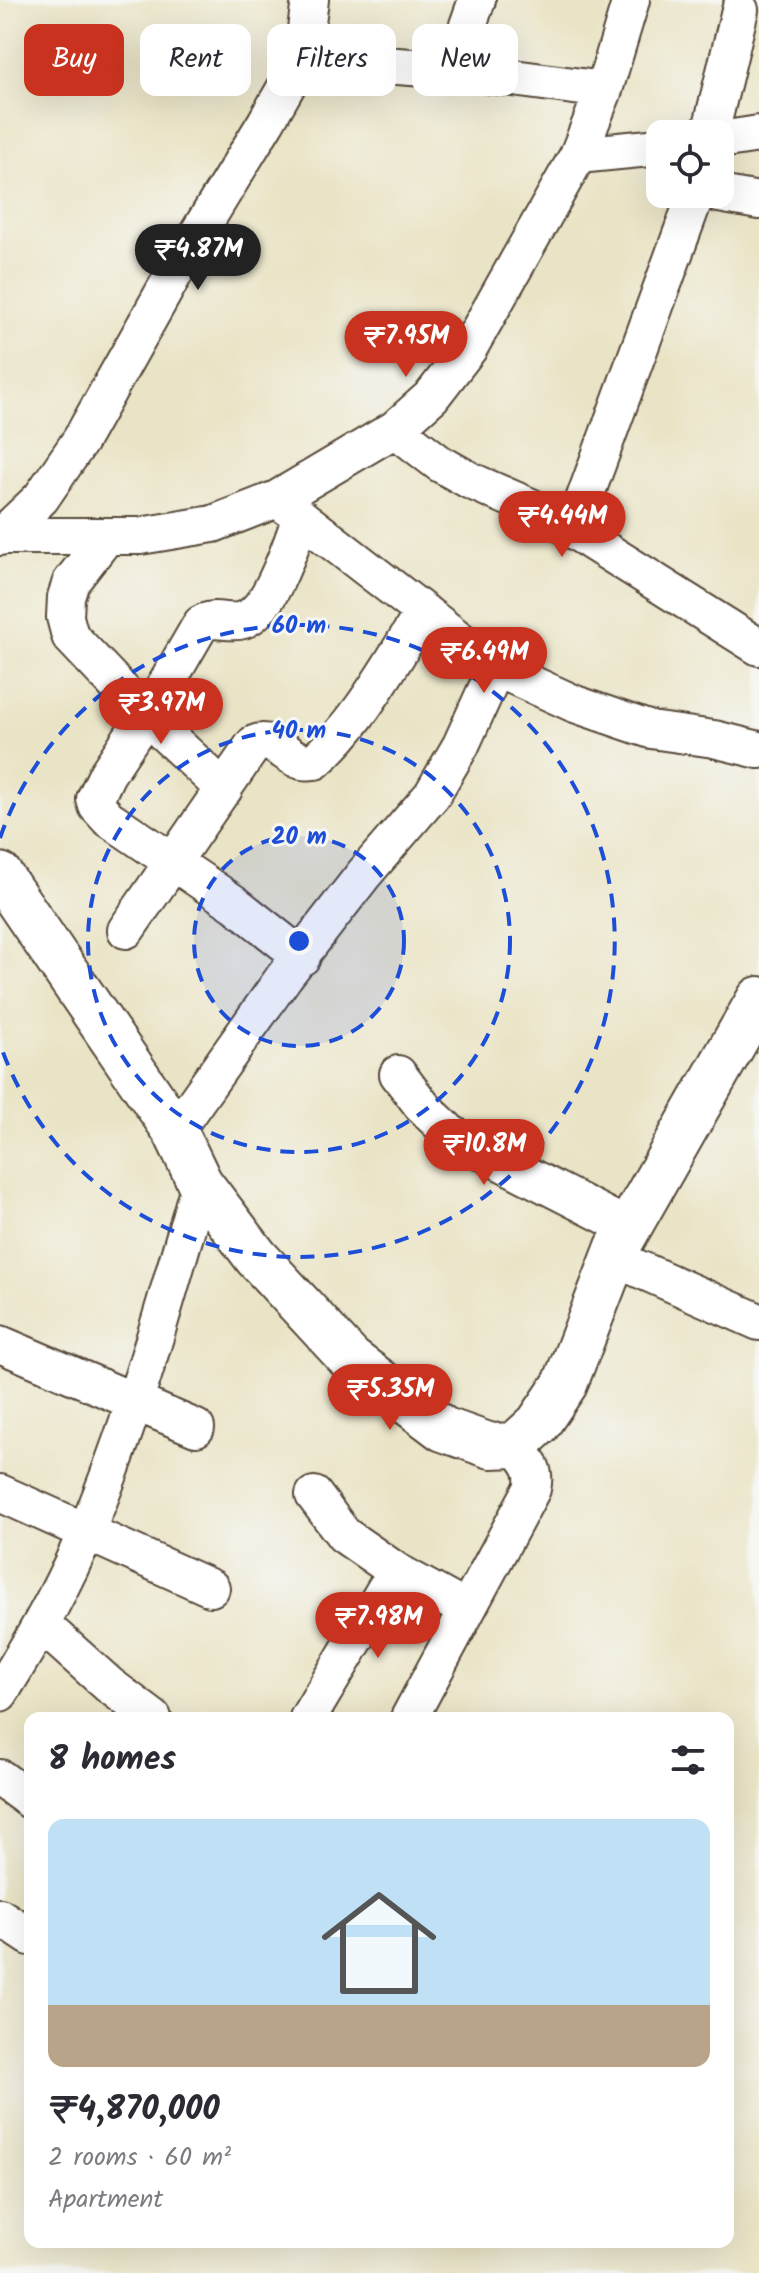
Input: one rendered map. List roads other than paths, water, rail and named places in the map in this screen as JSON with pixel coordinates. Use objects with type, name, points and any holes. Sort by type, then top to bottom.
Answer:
[{"type":"street","points":[[307,24],[310,0]]},
{"type":"street","points":[[468,24],[477,0]]},
{"type":"street","points":[[0,536],[140,536],[289,508],[395,429],[432,396],[469,348],[578,155],[604,90],[631,0]]},
{"type":"street","points":[[713,120],[740,10]]},
{"type":"street","points":[[518,79],[604,90]]},
{"type":"street","points":[[0,536],[41,498],[80,441],[180,263],[280,96]]},
{"type":"street","points":[[734,138],[759,134]]},
{"type":"street","points":[[578,155],[646,148]]},
{"type":"street","points":[[734,197],[759,201]]},
{"type":"street","points":[[573,530],[691,208]]},
{"type":"street","points":[[395,429],[439,463],[573,530],[759,647]]},
{"type":"street","points":[[289,508],[496,668],[575,704],[651,730],[714,739],[759,750]]},
{"type":"street","points":[[289,508],[280,575],[249,618],[239,621],[209,619],[201,624],[107,774],[95,799],[108,818],[235,904],[302,957]]},
{"type":"street","points":[[107,536],[71,582],[65,617],[70,636],[146,716],[224,789]]},
{"type":"street","points":[[126,930],[254,744],[260,741],[282,748],[302,761],[315,761],[329,749],[362,707],[424,612]]},
{"type":"street","points":[[175,1131],[284,977],[364,874],[432,795],[461,745],[496,668]]},
{"type":"street","points":[[0,875],[175,1131],[200,1183],[256,1257],[350,1359],[443,1429],[491,1446],[515,1445],[538,1424],[565,1384],[622,1243],[759,999]]},
{"type":"street","points":[[398,1074],[423,1107],[450,1133],[503,1163],[622,1243],[759,1322]]},
{"type":"street","points":[[0,1693],[41,1624],[86,1533],[134,1402],[200,1183]]},
{"type":"street","points":[[0,1344],[196,1428]]},
{"type":"street","points":[[412,1712],[532,1489],[535,1476],[531,1465],[515,1445]]},
{"type":"street","points":[[0,1493],[211,1588]]},
{"type":"street","points":[[314,1495],[344,1535],[396,1571],[467,1610]]},
{"type":"street","points":[[312,1712],[396,1571]]},
{"type":"street","points":[[41,1624],[109,1685],[145,1712]]},
{"type":"street","points":[[0,1778],[24,1796]]},
{"type":"street","points":[[0,1917],[24,1933]]}]
